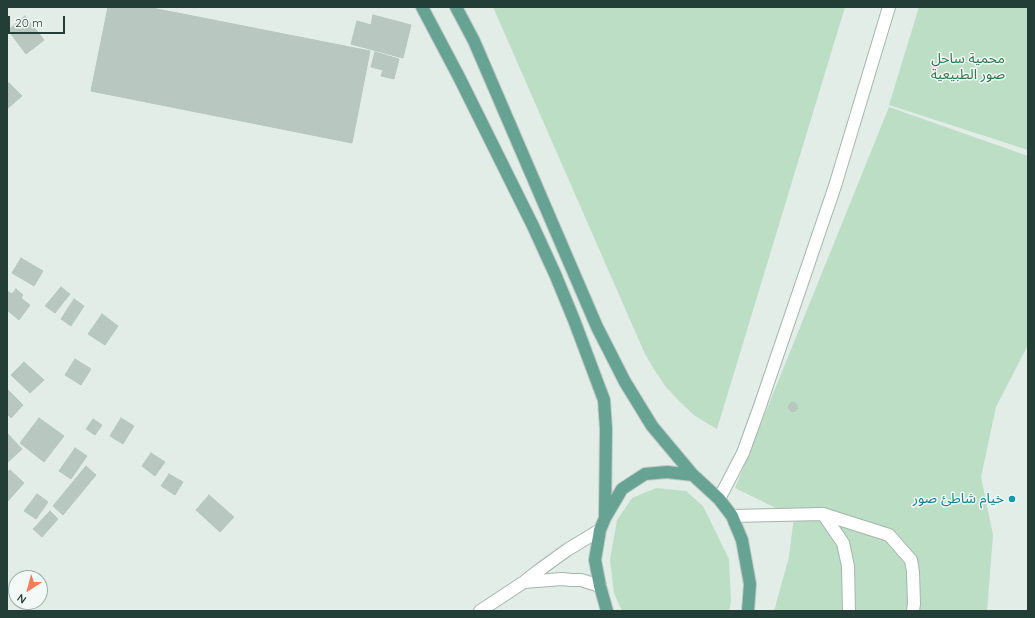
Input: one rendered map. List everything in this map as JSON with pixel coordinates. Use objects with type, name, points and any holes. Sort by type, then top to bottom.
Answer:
[{"type":"main road","points":[[422,7],[472,104],[555,274],[604,400],[606,429],[604,518]]},
{"type":"main road","points":[[456,7],[474,41],[597,327],[625,382],[652,426],[693,475],[719,499],[732,516],[742,540],[750,584],[748,611]]},
{"type":"main road","points":[[607,611],[595,560],[600,530],[604,518],[622,489],[645,474],[667,472],[693,475]]},
{"type":"street","points":[[719,499],[743,453],[760,406],[835,186],[889,7]]},
{"type":"street","points":[[823,514],[843,543],[848,566],[849,611]]},
{"type":"street","points":[[732,516],[823,514],[889,535],[911,560],[913,572],[913,611]]},
{"type":"street","points":[[480,611],[524,582],[567,550],[600,530]]},
{"type":"street","points":[[524,582],[562,579],[581,580],[600,586]]},
{"type":"green space","points":[[493,7],[845,7],[717,429],[695,416],[680,402],[666,387],[645,354]]},
{"type":"green space","name":"محمية ساحل صور الطبيعية","points":[[919,7],[1028,7],[1028,150],[889,105]]},
{"type":"green space","points":[[889,107],[1028,156],[1028,345],[996,407],[981,477],[993,535],[987,611],[774,611],[789,557],[794,517],[735,488]]},
{"type":"green space","points":[[656,488],[686,491],[703,506],[729,559],[731,601],[729,611],[622,611],[614,593],[610,560],[617,520],[632,498]]},
{"type":"building","points":[[108,7],[147,7],[370,51],[352,143],[91,91]]},
{"type":"building","points":[[373,15],[411,25],[403,58],[351,44],[357,21],[371,25]]},
{"type":"building","points":[[25,16],[44,40],[26,54],[8,30]]},
{"type":"building","points":[[375,52],[399,59],[394,79],[381,76],[383,70],[371,67]]},
{"type":"building","points":[[9,83],[22,96],[7,109],[7,85]]},
{"type":"building","points":[[21,258],[43,271],[34,286],[12,273]]},
{"type":"building","points":[[61,287],[70,294],[55,313],[45,306]]},
{"type":"building","points":[[16,289],[23,295],[21,298],[30,305],[19,320],[7,310],[7,291],[12,294]]},
{"type":"building","points":[[74,299],[84,306],[71,326],[61,319]]},
{"type":"building","points":[[102,314],[118,326],[105,345],[88,334]]},
{"type":"building","points":[[75,359],[91,369],[81,385],[65,375]]},
{"type":"building","points":[[24,362],[44,380],[30,393],[11,375]]},
{"type":"building","points":[[7,389],[23,405],[11,418],[7,414]]},
{"type":"building","points":[[793,402],[798,407],[793,412],[788,407]]},
{"type":"building","points":[[39,418],[64,436],[44,462],[20,443]]},
{"type":"building","points":[[121,418],[134,426],[123,444],[110,436]]},
{"type":"building","points":[[93,419],[102,425],[95,435],[86,429]]},
{"type":"building","points":[[7,433],[22,449],[7,463]]},
{"type":"building","points":[[75,448],[87,456],[71,479],[59,471]]},
{"type":"building","points":[[151,453],[165,462],[155,476],[142,466]]},
{"type":"building","points":[[86,466],[96,475],[63,515],[53,506]]},
{"type":"building","points":[[10,470],[24,483],[7,502],[7,472]]},
{"type":"building","points":[[169,474],[183,482],[175,495],[161,486]]},
{"type":"building","points":[[37,494],[48,502],[36,519],[24,511]]},
{"type":"building","points":[[209,495],[234,517],[220,532],[196,510]]},
{"type":"building","points":[[50,511],[58,519],[42,537],[33,529]]},
{"type":"place","name":"خيام شاطئ صور","points":[[1012,499]]}]
